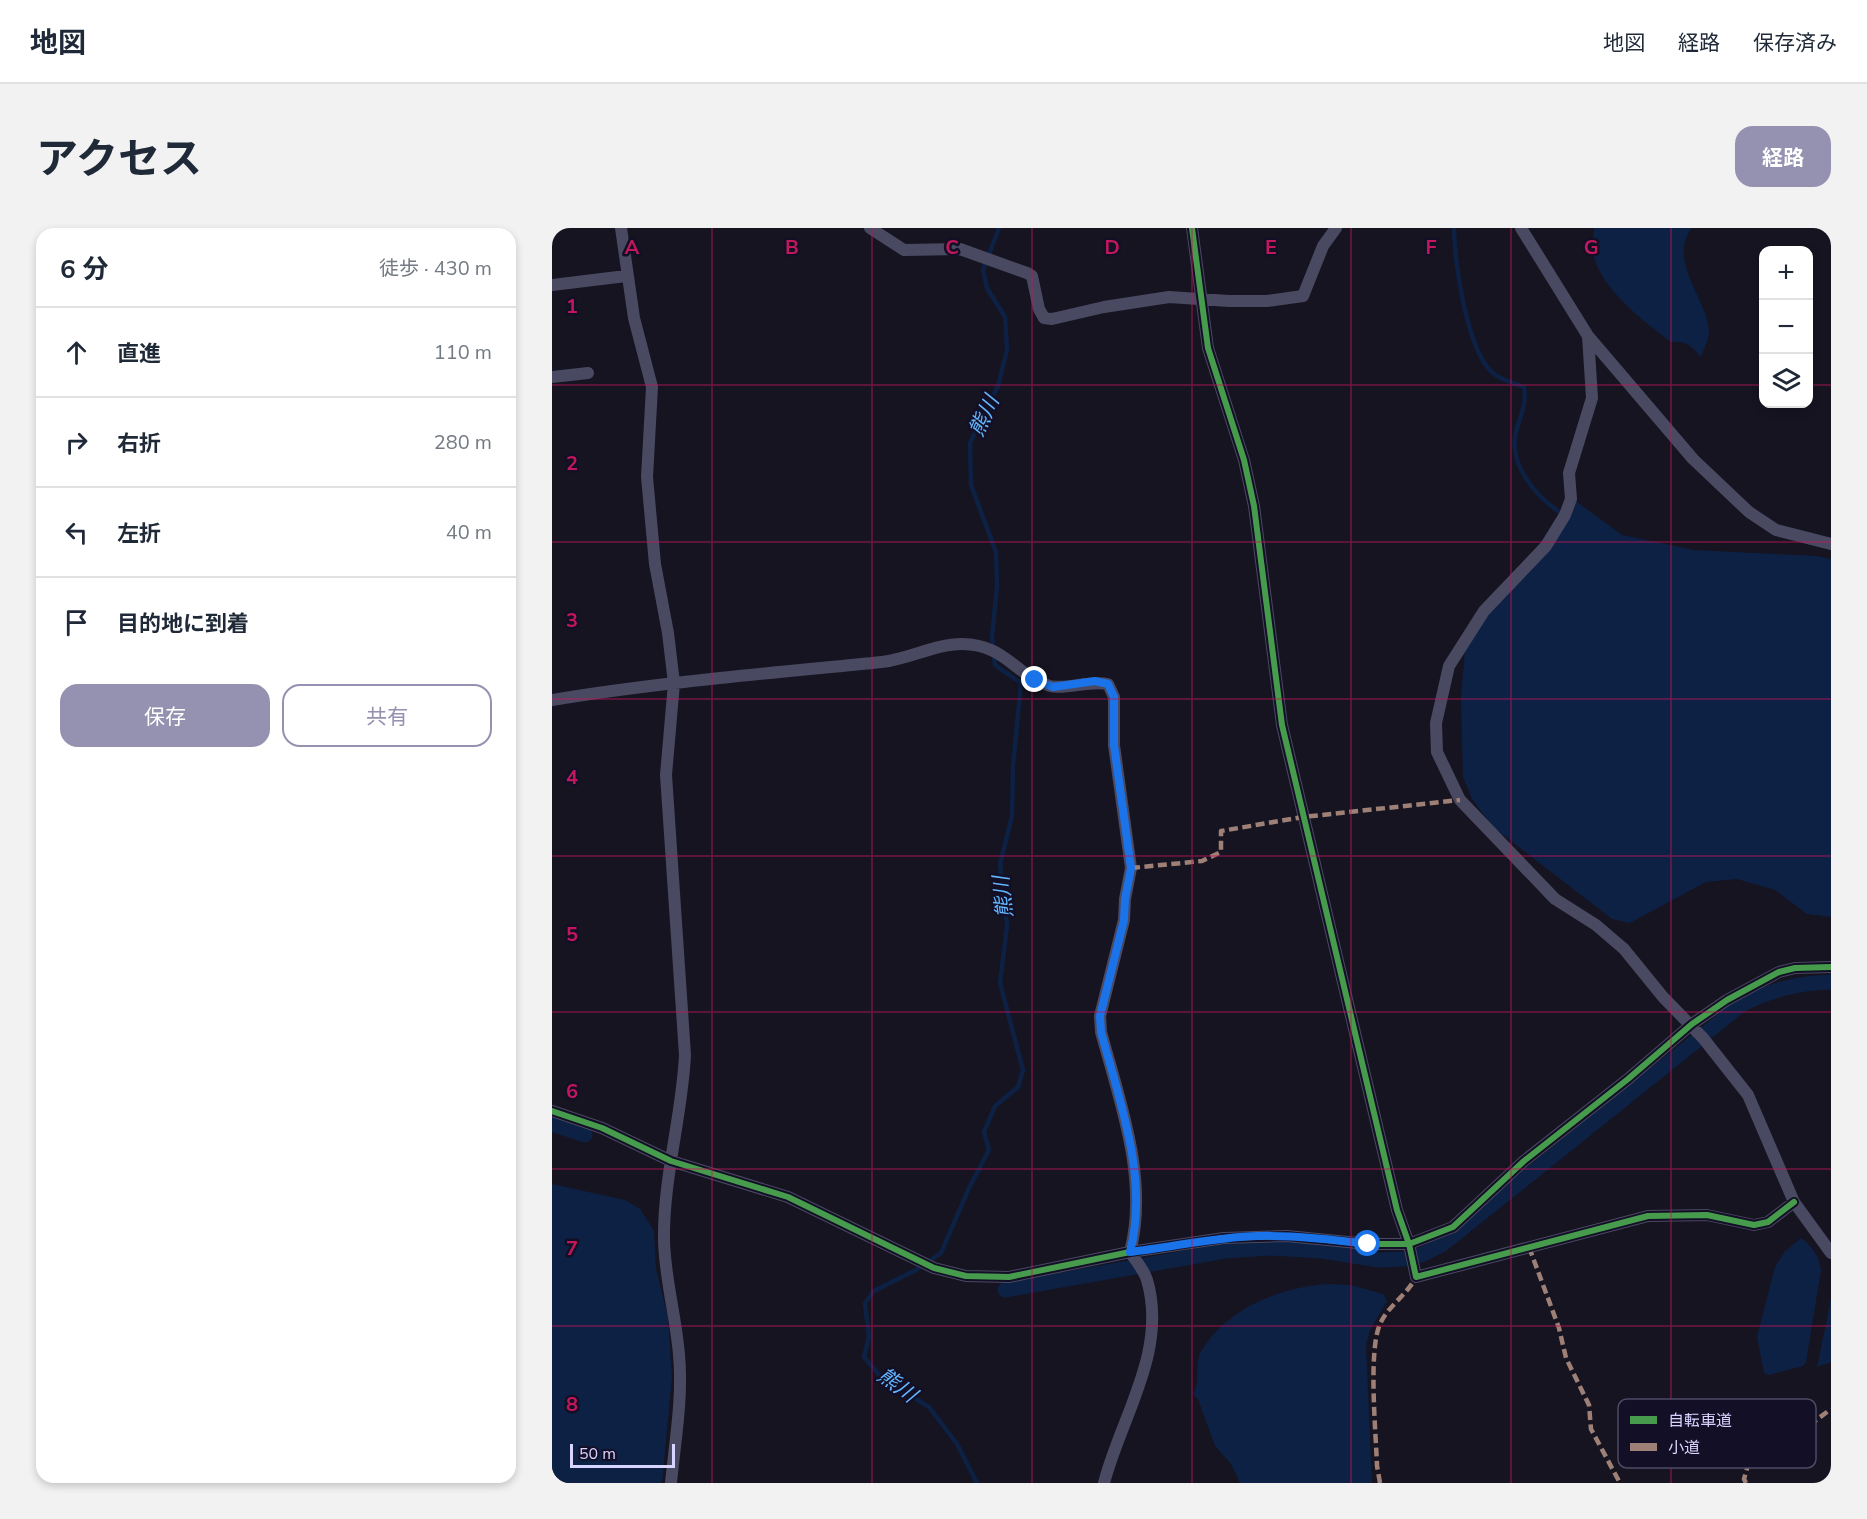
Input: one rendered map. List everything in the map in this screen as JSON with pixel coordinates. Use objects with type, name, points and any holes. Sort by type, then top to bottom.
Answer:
[{"type":"street","points":[[621,228],[626,276],[652,387],[647,477],[655,564],[668,633],[674,683],[666,775],[685,1055],[683,1091],[665,1205],[664,1243],[679,1357],[679,1399],[671,1483]]},
{"type":"street","points":[[870,228],[904,250],[960,249],[1032,276],[1039,309],[1044,318],[1052,319],[1104,307],[1169,297],[1267,301],[1303,296],[1323,246],[1336,228]]},
{"type":"street","points":[[1192,228],[1208,348],[1244,460],[1254,506],[1282,725],[1394,1198],[1409,1244],[1416,1276],[1647,1216],[1707,1215],[1754,1226],[1768,1222],[1794,1202]]},
{"type":"street","points":[[1521,228],[1588,336],[1693,459],[1749,512],[1776,530],[1831,544]]},
{"type":"street","points":[[552,285],[626,276]]},
{"type":"street","points":[[1588,336],[1592,398],[1569,473],[1571,499],[1565,515],[1546,546],[1471,627],[1449,666],[1436,723],[1437,752],[1460,800],[1555,899],[1600,928],[1624,949],[1663,997],[1698,1031],[1748,1095],[1794,1202],[1831,1253]]},
{"type":"street","points":[[552,377],[588,373]]},
{"type":"street","points":[[552,700],[674,683],[896,660],[961,644],[987,647],[1035,680],[1053,687],[1095,681],[1108,684],[1114,697],[1114,745],[1131,868],[1125,899],[1124,920],[1100,1016],[1101,1032],[1129,1134],[1137,1226],[1130,1252],[1147,1278],[1151,1326],[1146,1365],[1104,1483]]},
{"type":"street","points":[[552,1111],[621,1136],[671,1161],[788,1197],[934,1268],[966,1276],[1009,1277],[1130,1252],[1224,1238],[1258,1236],[1320,1238],[1368,1244],[1409,1244],[1453,1227],[1524,1161],[1628,1079],[1698,1031],[1727,1000],[1779,972],[1795,968],[1831,967]]},
{"type":"water","points":[[1594,228],[1692,228],[1685,242],[1684,256],[1708,326],[1708,339],[1701,357],[1688,345],[1671,342],[1659,333],[1634,313],[1611,288],[1595,261],[1592,247]]},
{"type":"water","points":[[1573,499],[1622,535],[1694,550],[1816,556],[1831,559],[1831,917],[1807,914],[1775,890],[1737,879],[1706,882],[1630,923],[1612,919],[1493,827],[1472,799],[1463,777],[1461,696],[1465,651],[1481,620]]},
{"type":"water","points":[[552,1184],[625,1200],[640,1209],[654,1231],[656,1269],[668,1317],[672,1376],[662,1483],[552,1483]]},
{"type":"water","points":[[1801,1238],[1819,1260],[1821,1270],[1806,1362],[1803,1366],[1769,1375],[1764,1373],[1757,1336],[1775,1267],[1785,1251]]},
{"type":"water","points":[[1328,1284],[1351,1285],[1383,1294],[1387,1301],[1370,1330],[1366,1344],[1372,1483],[1240,1483],[1231,1464],[1215,1446],[1198,1399],[1193,1394],[1197,1383],[1199,1355],[1213,1335],[1240,1311],[1274,1295]]},
{"type":"water","points":[[1831,1299],[1831,1362],[1817,1367]]},
{"type":"waterway","name":"熊川","points":[[977,1483],[957,1444],[929,1407],[881,1377],[864,1357],[869,1337],[865,1303],[874,1291],[916,1270],[941,1253],[969,1188],[989,1150],[984,1132],[995,1106],[1018,1087],[1023,1070],[1000,983],[1007,926],[1000,864],[1012,816],[1013,766],[1021,683],[995,665],[992,637],[997,586],[996,552],[971,485],[970,443],[998,386],[1007,350],[1005,317],[987,288],[983,270],[999,228]]},
{"type":"waterway","points":[[1454,228],[1456,262],[1464,306],[1476,347],[1494,374],[1524,387],[1524,404],[1516,432],[1515,445],[1520,468],[1534,490],[1562,514]]},
{"type":"waterway","points":[[1005,1290],[1225,1251],[1270,1248],[1322,1251],[1379,1260],[1403,1259],[1421,1255],[1443,1244],[1741,1005],[1784,988],[1831,982]]},
{"type":"waterway","points":[[552,1124],[585,1135]]},
{"type":"marked path","points":[[1131,868],[1202,861],[1221,852],[1221,831],[1303,817],[1460,800]]},
{"type":"marked path","points":[[1529,1247],[1559,1328],[1566,1358],[1589,1405],[1591,1429],[1620,1483]]},
{"type":"marked path","points":[[1380,1483],[1377,1466],[1374,1393],[1376,1336],[1383,1318],[1416,1277]]},
{"type":"marked path","points":[[1816,1420],[1831,1409]]},
{"type":"marked path","points":[[1746,1483],[1744,1479],[1747,1468]]},
{"type":"cycle path","points":[[1192,228],[1208,348],[1244,460],[1254,506],[1282,725],[1397,1210],[1409,1244],[1416,1277],[1648,1216],[1707,1215],[1754,1225],[1768,1222],[1794,1202]]},
{"type":"cycle path","points":[[552,1111],[602,1128],[671,1161],[788,1197],[934,1268],[966,1276],[1009,1277],[1130,1252],[1224,1238],[1287,1236],[1368,1244],[1409,1244],[1453,1227],[1524,1161],[1628,1079],[1692,1024],[1727,1000],[1779,972],[1795,968],[1831,967]]},
{"type":"route","points":[[1035,680],[1053,687],[1095,681],[1108,684],[1114,697],[1114,745],[1131,868],[1125,899],[1124,920],[1101,1001],[1100,1016],[1101,1032],[1129,1134],[1132,1154],[1137,1226],[1130,1252],[1224,1238],[1258,1236],[1320,1238],[1368,1244]]}]
